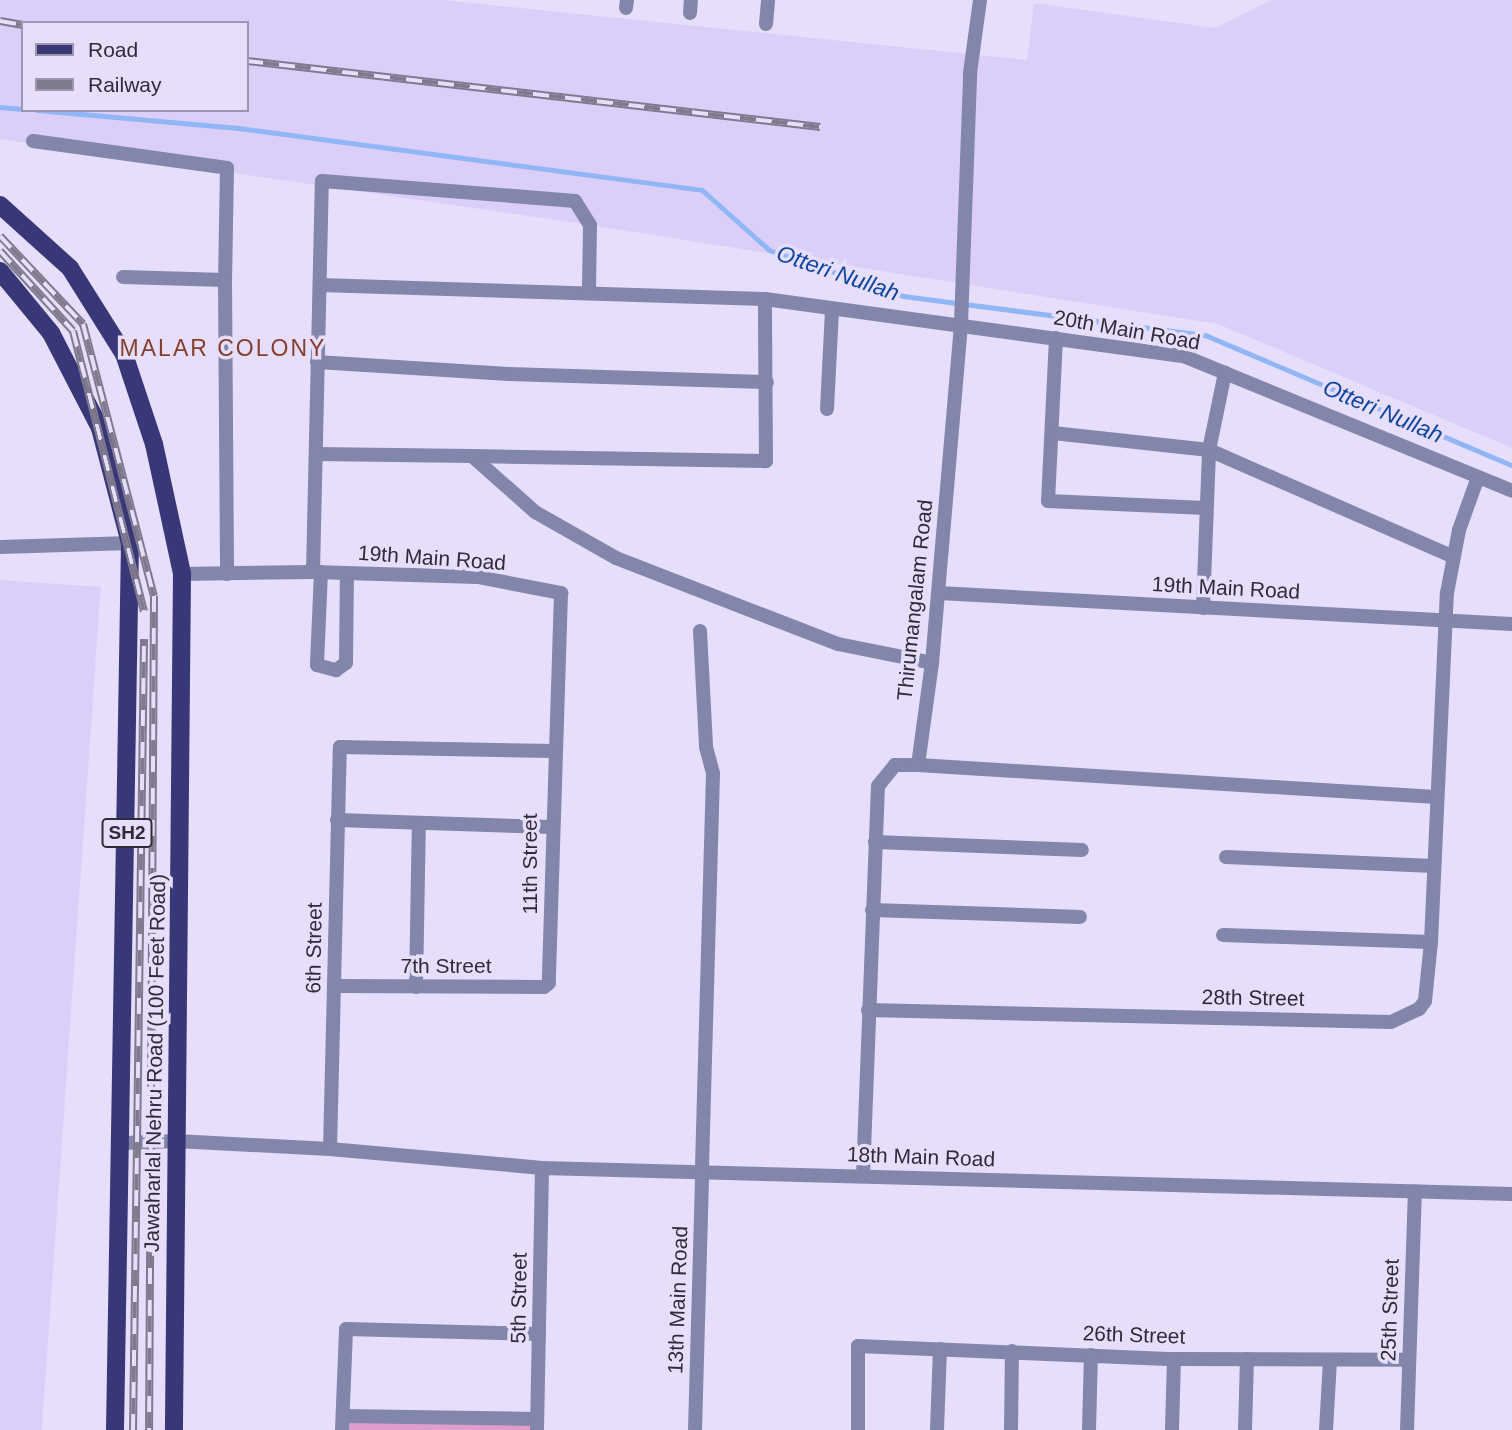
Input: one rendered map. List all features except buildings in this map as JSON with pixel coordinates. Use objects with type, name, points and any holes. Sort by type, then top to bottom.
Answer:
[{"type":"main road","name":"Jawaharlal Nehru Road (100 Feet Road)","points":[[0,205],[70,268],[124,354],[154,444],[183,574],[174,1430]]},
{"type":"main road","name":"Jawaharlal Nehru Road (100 Feet Road)","points":[[0,271],[51,333],[100,428],[130,543],[123,1143],[115,1430]]},
{"type":"street","points":[[766,24],[768,0]]},
{"type":"street","name":"Thirumangalam Road","points":[[918,765],[939,593],[961,324],[970,73],[980,0]]},
{"type":"street","points":[[33,141],[227,169],[227,573]]},
{"type":"street","points":[[347,573],[346,663],[336,670],[317,665],[316,454],[322,181],[575,201],[590,225],[589,292]]},
{"type":"street","points":[[123,277],[225,280]]},
{"type":"street","name":"20th Main Road","points":[[320,285],[765,299],[832,311],[961,324],[1186,357],[1512,491]]},
{"type":"street","points":[[316,454],[766,461],[765,299]]},
{"type":"street","points":[[827,409],[832,311]]},
{"type":"street","points":[[1056,338],[1048,501],[1206,508]]},
{"type":"street","points":[[317,362],[509,374],[767,382]]},
{"type":"street","points":[[1203,608],[1209,450],[1225,373]]},
{"type":"street","points":[[1053,433],[1209,450],[1452,556]]},
{"type":"street","points":[[472,456],[535,512],[616,558],[838,644],[932,663]]},
{"type":"street","name":"28th Street","points":[[868,1010],[1391,1022],[1413,1013],[1425,1001],[1432,942],[1436,797],[1452,556],[1478,477]]},
{"type":"street","points":[[0,547],[130,543]]},
{"type":"street","name":"19th Main Road","points":[[183,574],[317,572],[478,578],[561,593],[554,751]]},
{"type":"street","name":"19th Main Road","points":[[939,593],[1512,624]]},
{"type":"street","name":"13th Main Road","points":[[695,1430],[713,773],[706,747],[700,631]]},
{"type":"street","name":"6th Street","points":[[330,1149],[340,747],[554,751]]},
{"type":"street","name":"11th Street","points":[[552,977],[551,827],[554,751]]},
{"type":"street","points":[[863,1176],[875,842],[881,779],[895,765],[1436,797]]},
{"type":"street","points":[[337,820],[551,827]]},
{"type":"street","points":[[416,987],[419,823]]},
{"type":"street","points":[[875,842],[1082,850]]},
{"type":"street","points":[[1226,857],[1434,866]]},
{"type":"street","points":[[872,910],[1080,917]]},
{"type":"street","points":[[1223,935],[1432,942]]},
{"type":"street","name":"7th Street","points":[[335,986],[544,987],[552,977]]},
{"type":"street","name":"18th Main Road","points":[[123,1143],[176,1141],[330,1149],[542,1168],[1512,1194]]},
{"type":"street","name":"5th Street","points":[[537,1424],[542,1168]]},
{"type":"street","name":"25th Street","points":[[1407,1430],[1415,1191]]},
{"type":"street","points":[[537,1424],[343,1423],[346,1329],[539,1334]]},
{"type":"street","name":"26th Street","points":[[858,1430],[858,1346],[1174,1359],[1409,1360]]},
{"type":"street","points":[[937,1430],[940,1349]]},
{"type":"street","points":[[1011,1430],[1012,1351]]},
{"type":"street","points":[[1089,1430],[1091,1355]]},
{"type":"street","points":[[1172,1430],[1174,1359]]},
{"type":"street","points":[[1245,1430],[1247,1359]]},
{"type":"street","points":[[1326,1430],[1330,1360]]},
{"type":"shaded area","points":[[0,0],[442,0],[1027,60],[1034,3],[1215,28],[1272,0],[1512,0],[1512,448],[1218,324],[590,225],[0,139]]},
{"type":"shaded area","points":[[0,580],[101,587],[42,1430],[0,1430]]},
{"type":"shaded area","points":[[343,1416],[537,1419],[535,1430],[342,1430]]},
{"type":"waterway","name":"Otteri Nullah","points":[[0,107],[21,109]]},
{"type":"waterway","name":"Otteri Nullah","points":[[59,112],[238,128],[702,190],[769,250],[903,296],[1205,335],[1512,465]]},
{"type":"railway","points":[[0,21],[21,25]]},
{"type":"railway","points":[[248,61],[820,127]]},
{"type":"railway","points":[[0,236],[83,324],[154,596],[149,1430]]},
{"type":"railway","points":[[0,251],[73,331],[144,611]]},
{"type":"railway","points":[[133,1430],[144,639]]},
{"type":"district","name":"MALAR COLONY","points":[[223,348]]}]
